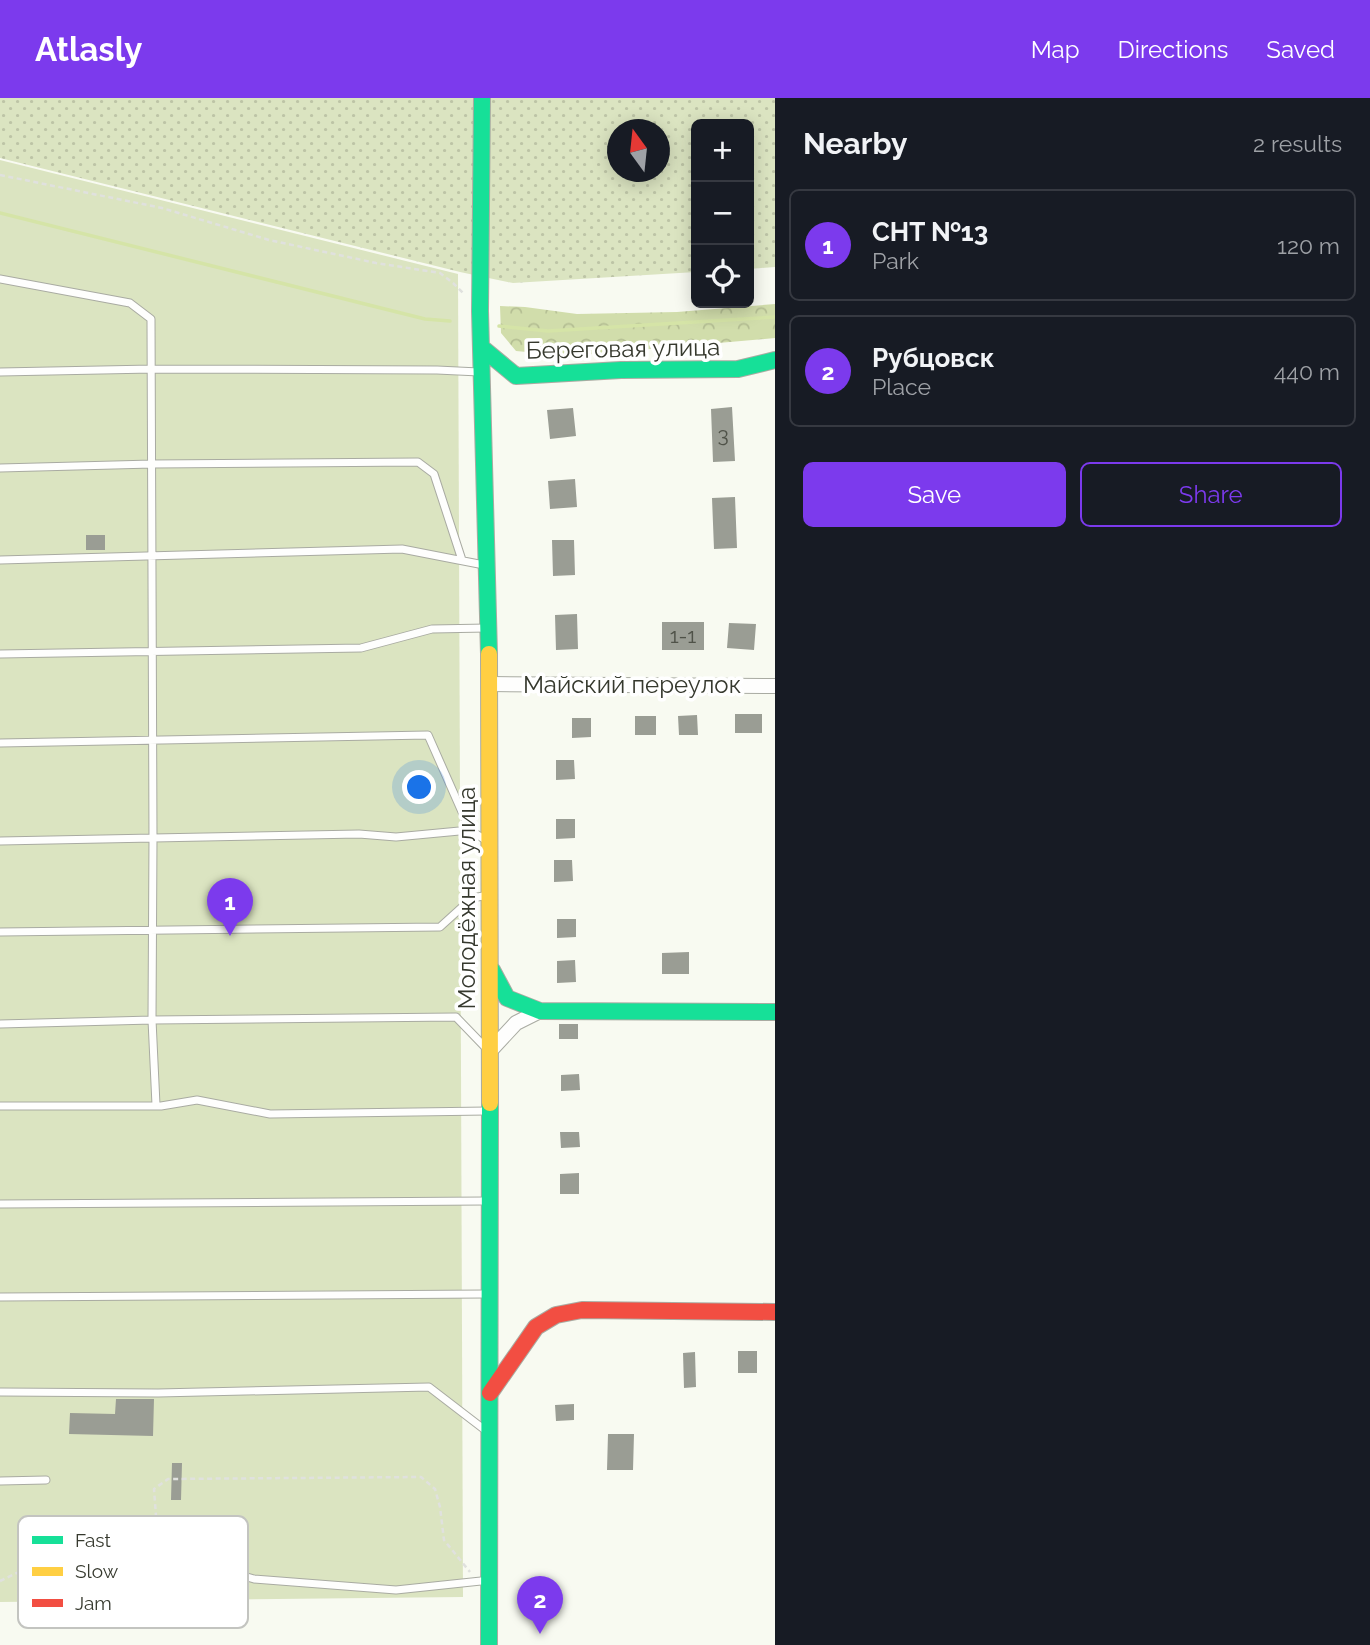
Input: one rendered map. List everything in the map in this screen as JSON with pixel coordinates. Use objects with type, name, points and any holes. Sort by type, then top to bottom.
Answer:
[{"type":"street","name":"Молодёжная улица","points":[[482,98],[480,311],[490,684],[489,1645]]},
{"type":"street","name":"Береговая улица","points":[[481,347],[516,376],[621,370],[738,369],[775,360]]},
{"type":"street","name":"Майский переулок","points":[[490,684],[775,686]]},
{"type":"street","points":[[490,965],[507,999],[540,1011],[775,1012]]},
{"type":"street","points":[[490,1051],[516,1023],[540,1011]]},
{"type":"street","points":[[490,1393],[536,1327],[556,1315],[582,1310],[775,1312]]},
{"type":"lane","points":[[0,279],[130,303],[151,319],[152,1020],[156,1105]]},
{"type":"lane","points":[[0,372],[152,369],[438,369],[481,372]]},
{"type":"lane","points":[[0,468],[418,462],[434,474],[462,560]]},
{"type":"lane","points":[[0,560],[401,549],[487,565]]},
{"type":"lane","points":[[0,654],[361,648],[432,629],[488,628]]},
{"type":"lane","points":[[0,743],[428,734],[470,830],[490,843]]},
{"type":"lane","points":[[0,841],[359,834],[396,837],[470,830]]},
{"type":"lane","points":[[0,932],[440,927],[472,898],[490,895]]},
{"type":"lane","points":[[0,1024],[456,1017],[490,1051]]},
{"type":"lane","points":[[0,1105],[156,1105],[197,1100],[270,1114],[490,1111]]},
{"type":"lane","points":[[0,1204],[490,1201]]},
{"type":"lane","points":[[0,1297],[490,1294]]},
{"type":"lane","points":[[0,1392],[158,1393],[429,1387],[490,1434]]},
{"type":"lane","points":[[0,1481],[46,1480]]},
{"type":"lane","points":[[248,1577],[396,1590],[481,1581]]},
{"type":"path","points":[[0,175],[162,208],[282,243],[440,273],[462,292]]},
{"type":"path","points":[[156,1516],[154,1489],[168,1479],[421,1477],[435,1489],[444,1540],[468,1570],[481,1581]]},
{"type":"path","points":[[0,1580],[18,1572]]},
{"type":"green space","points":[[0,98],[775,98],[775,267],[754,269],[754,119],[691,119],[691,272],[513,283],[0,158]]},
{"type":"green space","points":[[0,160],[458,274],[463,1597],[248,1599],[248,1516],[18,1516],[18,1602],[0,1602]]},
{"type":"green space","points":[[775,304],[775,338],[570,356],[516,351],[501,333],[500,306],[577,314],[677,312],[754,308],[754,306]]},
{"type":"building","points":[[732,407],[735,461],[713,462],[711,409]]},
{"type":"building","points":[[573,408],[576,436],[550,439],[547,410]]},
{"type":"building","points":[[575,479],[577,507],[550,509],[548,481]]},
{"type":"building","points":[[735,497],[737,548],[714,549],[712,498]]},
{"type":"building","points":[[86,535],[105,535],[105,550],[86,550]]},
{"type":"building","points":[[552,540],[574,540],[575,575],[553,576]]},
{"type":"building","points":[[577,614],[578,649],[556,650],[555,615]]},
{"type":"building","points":[[662,622],[704,622],[704,650],[662,650]]},
{"type":"building","points":[[729,623],[756,624],[754,650],[727,648]]},
{"type":"building","points":[[735,714],[762,714],[762,733],[735,733]]},
{"type":"building","points":[[697,715],[698,735],[679,735],[678,716]]},
{"type":"building","points":[[635,716],[656,716],[656,735],[635,735]]},
{"type":"building","points":[[572,718],[591,718],[591,737],[572,738]]},
{"type":"building","points":[[556,760],[574,760],[575,779],[556,780]]},
{"type":"building","points":[[556,819],[575,819],[575,838],[556,839]]},
{"type":"building","points":[[554,860],[572,860],[573,881],[554,882]]},
{"type":"building","points":[[557,919],[576,919],[576,937],[557,938]]},
{"type":"building","points":[[689,952],[689,974],[662,974],[662,953]]},
{"type":"building","points":[[575,960],[576,982],[557,983],[557,961]]},
{"type":"building","points":[[559,1024],[578,1024],[578,1039],[559,1039]]},
{"type":"building","points":[[579,1074],[580,1090],[561,1091],[561,1075]]},
{"type":"building","points":[[560,1132],[579,1132],[580,1147],[561,1148]]},
{"type":"building","points":[[579,1173],[579,1194],[560,1194],[560,1174]]},
{"type":"building","points":[[738,1351],[757,1351],[757,1373],[738,1373]]},
{"type":"building","points":[[695,1352],[696,1387],[684,1388],[683,1353]]},
{"type":"building","points":[[116,1399],[154,1399],[153,1436],[69,1434],[70,1413],[115,1414]]},
{"type":"building","points":[[574,1404],[574,1420],[556,1421],[555,1405]]},
{"type":"building","points":[[608,1434],[634,1434],[633,1470],[607,1470]]},
{"type":"building","points":[[172,1463],[182,1463],[181,1500],[171,1500]]},
{"type":"waterway","points":[[0,213],[425,319],[450,321]]},
{"type":"waterway","points":[[499,326],[548,331],[775,317]]},
{"type":"traffic: fast","points":[[482,98],[480,311],[489,654]]},
{"type":"traffic: fast","points":[[481,347],[516,376],[621,370],[738,369],[775,360]]},
{"type":"traffic: fast","points":[[492,970],[507,998],[540,1011],[775,1012]]},
{"type":"traffic: fast","points":[[489,1645],[490,1103]]},
{"type":"traffic: slow","points":[[489,654],[490,1103]]},
{"type":"traffic: jam","points":[[490,1393],[536,1327],[556,1315],[582,1310],[775,1312]]},
{"type":"place","name":"СНТ №13","points":[[230,936]]},
{"type":"place","name":"Рубцовск","points":[[540,1634]]}]
